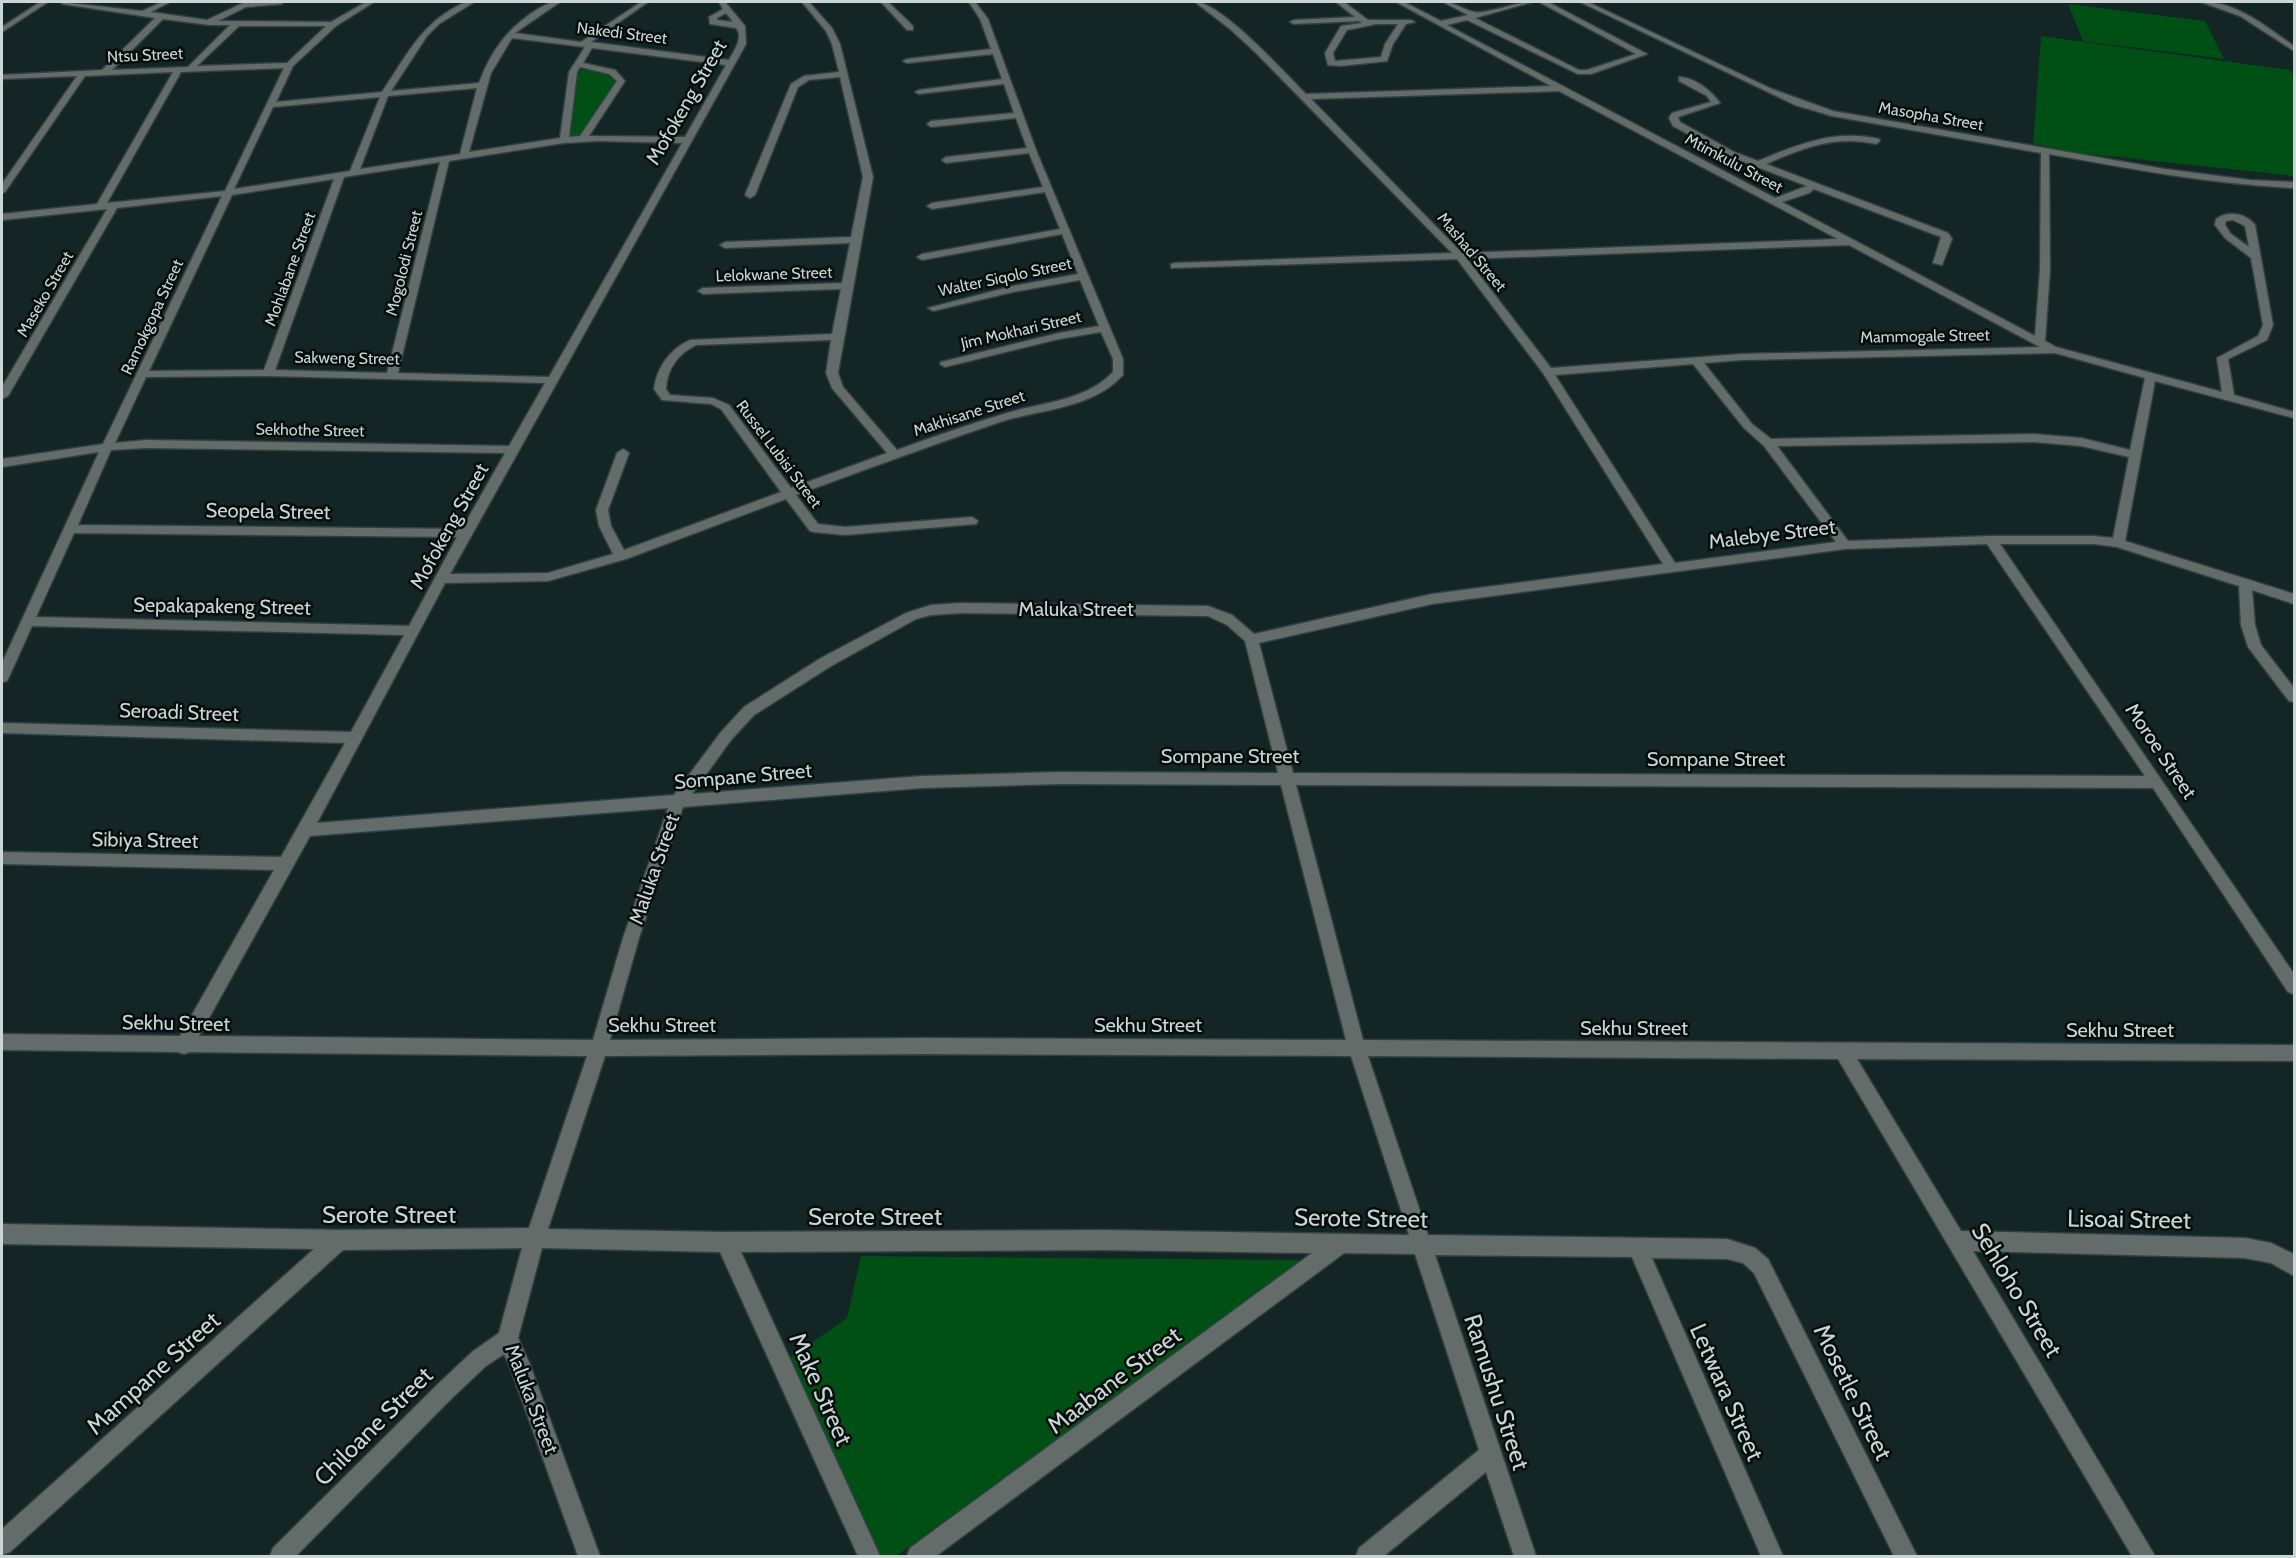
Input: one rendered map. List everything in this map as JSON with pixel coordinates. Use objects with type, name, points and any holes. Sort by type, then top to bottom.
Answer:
[{"type":"street","points":[[2,30],[44,2]]},
{"type":"street","points":[[63,2],[80,2],[160,17],[209,23],[333,24]]},
{"type":"street","points":[[142,14],[167,2]]},
{"type":"street","points":[[209,23],[246,3],[281,2]]},
{"type":"street","name":"Ramokgopa Street","points":[[2,677],[141,374],[289,65],[333,24],[371,2]]},
{"type":"street","points":[[354,173],[385,94],[429,28],[470,2]]},
{"type":"street","points":[[464,155],[480,85],[509,35],[556,2]]},
{"type":"street","points":[[564,140],[571,79],[588,44],[645,2]]},
{"type":"street","points":[[805,2],[833,37],[868,177],[837,337],[833,381],[895,455]]},
{"type":"street","points":[[884,2],[910,28]]},
{"type":"street","name":"Makhisane Street","points":[[440,579],[548,577],[621,556],[895,455],[1016,414],[1084,396],[1107,386],[1119,373],[1119,367],[1032,150],[984,19],[972,2]]},
{"type":"street","name":"Mashad Street","points":[[1198,2],[1233,27],[1459,255],[1548,372],[1671,566]]},
{"type":"street","points":[[1340,2],[1360,19]]},
{"type":"street","name":"Mtimkulu Street","points":[[1400,2],[2055,350]]},
{"type":"street","points":[[1446,2],[1578,72],[1588,72],[1643,54],[1543,2]]},
{"type":"street","points":[[1403,23],[1389,44],[1384,59],[1331,63],[1329,53],[1344,28],[1373,23],[1403,23],[1437,23],[1529,2]]},
{"type":"street","name":"Masopha Street","points":[[1583,2],[1798,103],[1846,116],[2045,152],[2208,178],[2295,185]]},
{"type":"street","points":[[2205,2],[2242,14],[2295,49]]},
{"type":"street","name":"Mofokeng Street","points":[[183,1046],[287,864],[440,579],[731,63],[744,37],[741,26],[725,5],[713,17],[713,22],[741,26]]},
{"type":"street","points":[[1488,6],[1496,10]]},
{"type":"street","points":[[105,72],[160,17]]},
{"type":"street","points":[[1294,22],[1360,19],[1373,23]]},
{"type":"street","points":[[191,68],[237,23]]},
{"type":"street","name":"Nakedi Street","points":[[509,35],[731,63]]},
{"type":"street","points":[[907,61],[996,51]]},
{"type":"street","points":[[577,64],[612,72],[621,81],[583,139]]},
{"type":"street","name":"Ntsu Street","points":[[2,77],[289,65]]},
{"type":"street","points":[[99,207],[179,69]]},
{"type":"street","points":[[2,190],[83,73]]},
{"type":"street","points":[[750,195],[794,86],[807,78],[842,74]]},
{"type":"street","points":[[1682,79],[1710,94],[1716,103],[1673,116],[1677,124],[1731,154],[1946,235],[1947,239],[1938,263]]},
{"type":"street","points":[[919,92],[1006,81]]},
{"type":"street","points":[[269,105],[480,85]]},
{"type":"street","points":[[1302,97],[1561,88]]},
{"type":"street","points":[[932,124],[1019,115]]},
{"type":"street","points":[[1759,164],[1822,140],[1852,135],[1876,141]]},
{"type":"street","points":[[2,217],[228,193],[564,140],[686,140]]},
{"type":"street","points":[[946,160],[1032,150]]},
{"type":"street","points":[[2040,343],[2044,270],[2045,152]]},
{"type":"street","name":"Mogolodi Street","points":[[392,375],[445,159]]},
{"type":"street","name":"Mohlabane Street","points":[[268,373],[340,176]]},
{"type":"street","points":[[1773,201],[1806,191],[1813,185]]},
{"type":"street","points":[[932,206],[1048,189]]},
{"type":"street","name":"Maseko Street","points":[[2,396],[113,206]]},
{"type":"street","points":[[922,257],[1064,231]]},
{"type":"street","points":[[725,245],[856,240]]},
{"type":"street","points":[[1174,266],[1851,242]]},
{"type":"street","points":[[2228,397],[2222,358],[2263,338],[2268,330],[2254,256]]},
{"type":"street","name":"Walter Siqolo Street","points":[[933,308],[1012,289],[1083,276]]},
{"type":"street","name":"Lelokwane Street","points":[[703,291],[846,286]]},
{"type":"street","name":"Jim Mokhari Street","points":[[945,364],[1059,336],[1104,328]]},
{"type":"street","name":"Russel Lubisi Street","points":[[837,337],[694,342],[677,353],[663,372],[660,389],[666,398],[713,401],[725,407],[787,495],[814,528],[845,531],[972,521]]},
{"type":"street","name":"Mammogale Street","points":[[1548,372],[1763,356],[2055,350],[2150,378],[2295,415]]},
{"type":"street","points":[[1696,360],[1748,426],[1768,443],[1845,545]]},
{"type":"street","name":"Sakweng Street","points":[[141,374],[268,373],[552,380]]},
{"type":"street","points":[[2,379],[14,377]]},
{"type":"street","points":[[2118,543],[2150,378]]},
{"type":"street","points":[[1768,443],[2034,438],[2081,442],[2135,455]]},
{"type":"street","name":"Sekhothe Street","points":[[2,463],[107,447],[146,444],[514,450]]},
{"type":"street","points":[[621,556],[605,526],[602,510],[623,453]]},
{"type":"street","name":"Seopela Street","points":[[69,529],[466,533]]},
{"type":"street","name":"Malebye Street","points":[[1251,640],[1432,599],[1845,545],[1990,540],[2094,540],[2118,543],[2295,599]]},
{"type":"street","name":"Moroe Street","points":[[1990,540],[2295,987]]},
{"type":"street","points":[[2245,584],[2248,625],[2255,647],[2295,697]]},
{"type":"street","name":"Maluka Street","points":[[590,1557],[519,1362],[507,1339],[535,1238],[599,1048],[631,938],[677,803],[726,736],[749,711],[864,640],[920,612],[961,608],[1197,610],[1225,615],[1235,622],[1251,640]]},
{"type":"street","name":"Sepakapakeng Street","points":[[28,621],[414,631]]},
{"type":"street","name":"Ramushu Street","points":[[1251,640],[1357,1049],[1525,1557]]},
{"type":"street","name":"Seroadi Street","points":[[2,729],[355,738]]},
{"type":"street","name":"Sompane Street","points":[[305,830],[677,803],[922,782],[1059,778],[1286,777],[2157,782]]},
{"type":"street","name":"Sibiya Street","points":[[2,858],[287,864]]},
{"type":"street","name":"Sekhu Street","points":[[2,1042],[183,1046],[599,1048],[936,1046],[2295,1053]]},
{"type":"street","name":"Sehloho Street","points":[[1843,1051],[2144,1557]]},
{"type":"street","name":"Serote Street","points":[[2,1234],[339,1240],[535,1238],[726,1242],[1103,1240],[1727,1249],[1748,1255]]},
{"type":"street","name":"Mampane Street","points":[[2,1544],[339,1240]]},
{"type":"street","name":"Lisoai Street","points":[[1958,1241],[2236,1247],[2264,1250],[2280,1256],[2295,1266]]},
{"type":"street","name":"Make Street","points":[[726,1242],[869,1557]]},
{"type":"street","name":"Maabane Street","points":[[918,1557],[1340,1244]]},
{"type":"street","name":"Letwara Street","points":[[1637,1247],[1772,1557]]},
{"type":"street","name":"Mosetle Street","points":[[1748,1255],[1761,1266],[1773,1286],[1906,1557]]},
{"type":"street","name":"Chiloane Street","points":[[281,1557],[444,1392],[479,1359],[507,1339]]},
{"type":"street","points":[[1367,1557],[1491,1454]]},
{"type":"green space","points":[[2068,4],[2205,21],[2224,59],[2083,41]]},
{"type":"green space","points":[[2041,36],[2290,70],[2294,76],[2294,176],[2079,153],[2033,144]]},
{"type":"green space","points":[[576,69],[609,76],[616,85],[585,132],[572,139],[568,136]]},
{"type":"green space","points":[[861,1256],[1305,1260],[896,1556],[880,1556],[790,1358],[847,1318]]}]
